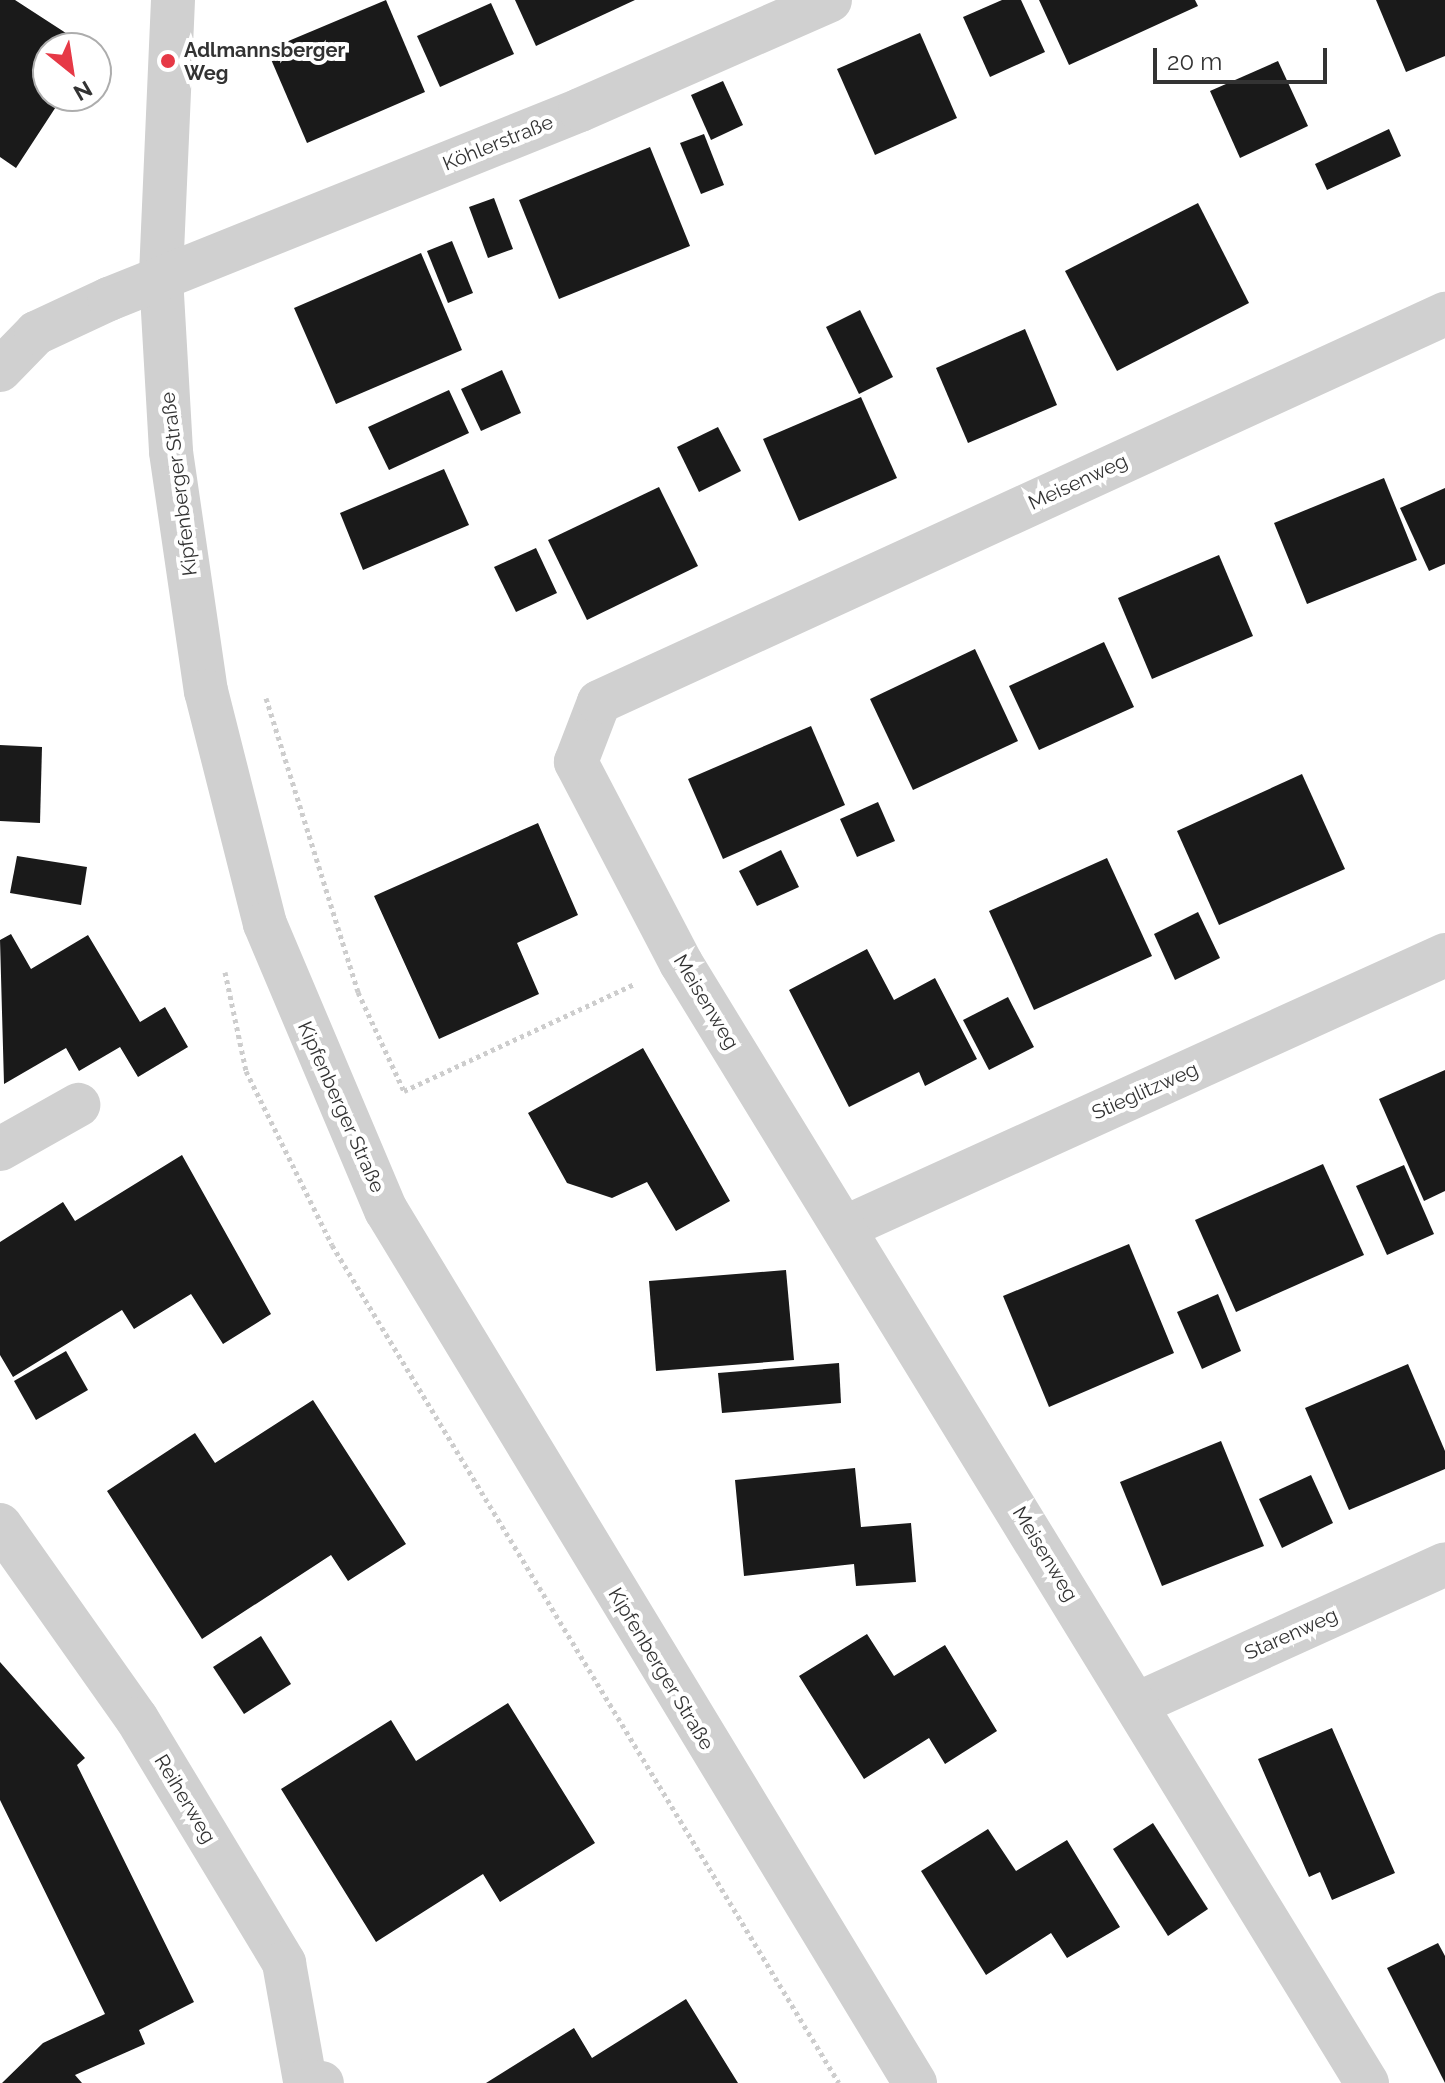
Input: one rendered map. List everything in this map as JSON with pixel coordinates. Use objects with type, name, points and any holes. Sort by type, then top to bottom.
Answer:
[{"type":"street","name":"Köhlerstraße","points":[[161,277],[580,110],[830,0]]},
{"type":"street","name":"Kipfenberger Straße","points":[[173,1],[161,277],[171,452],[206,691],[265,924],[318,1061],[386,1210],[473,1362],[915,2083]]},
{"type":"street","points":[[0,370],[36,333],[161,277]]},
{"type":"street","name":"Meisenweg","points":[[1367,2083],[846,1227],[681,963],[576,762],[599,702],[1445,314]]},
{"type":"street","name":"Stieglitzweg","points":[[846,1227],[1445,955]]},
{"type":"street","points":[[0,1149],[78,1105]]},
{"type":"street","name":"Reiherweg","points":[[0,1525],[137,1719],[284,1963],[314,2082]]},
{"type":"street","name":"Starenweg","points":[[1137,1704],[1445,1564]]},
{"type":"path","points":[[262,685],[358,992],[404,1091],[681,963]]},
{"type":"building","points":[[0,0],[15,0],[64,32],[32,32],[32,112],[53,112],[16,168],[0,157]]},
{"type":"building","points":[[386,0],[425,92],[307,143],[267,50]]},
{"type":"building","points":[[515,0],[635,0],[536,46]]},
{"type":"building","points":[[1002,0],[1021,0],[1045,52],[990,77],[963,17]]},
{"type":"building","points":[[1039,0],[1195,0],[1198,6],[1069,65]]},
{"type":"building","points":[[1376,0],[1445,0],[1445,56],[1406,72]]},
{"type":"building","points":[[491,3],[514,54],[440,87],[417,36]]},
{"type":"building","points":[[920,33],[957,118],[875,155],[837,69]]},
{"type":"building","points":[[1278,61],[1308,126],[1240,158],[1210,91]]},
{"type":"building","points":[[723,81],[743,125],[711,140],[691,95]]},
{"type":"building","points":[[1389,129],[1401,156],[1327,190],[1315,164]]},
{"type":"building","points":[[704,134],[724,185],[701,194],[680,143]]},
{"type":"building","points":[[650,147],[690,246],[559,299],[519,200]]},
{"type":"building","points":[[494,198],[513,249],[488,258],[469,207]]},
{"type":"building","points":[[1198,203],[1249,303],[1117,371],[1065,271]]},
{"type":"building","points":[[452,241],[473,293],[448,303],[427,251]]},
{"type":"building","points":[[421,253],[462,350],[336,404],[294,308]]},
{"type":"building","points":[[860,310],[893,377],[859,394],[826,327]]},
{"type":"building","points":[[1025,329],[1057,405],[968,443],[936,368]]},
{"type":"building","points":[[502,370],[521,413],[481,431],[461,389]]},
{"type":"building","points":[[449,390],[469,433],[389,470],[368,427]]},
{"type":"building","points":[[861,397],[897,478],[799,521],[763,439]]},
{"type":"building","points":[[718,427],[741,471],[699,492],[677,447]]},
{"type":"building","points":[[444,469],[469,525],[363,570],[340,513]]},
{"type":"building","points":[[1384,478],[1417,560],[1307,604],[1274,523]]},
{"type":"building","points":[[659,487],[698,566],[587,620],[548,540]]},
{"type":"building","points":[[1445,488],[1445,564],[1429,571],[1400,508]]},
{"type":"building","points":[[536,548],[557,593],[516,612],[494,567]]},
{"type":"building","points":[[1219,555],[1253,636],[1152,679],[1118,598]]},
{"type":"building","points":[[1104,642],[1134,707],[1039,750],[1009,686]]},
{"type":"building","points":[[975,649],[1018,741],[913,790],[870,699]]},
{"type":"building","points":[[811,726],[845,805],[723,859],[688,779]]},
{"type":"building","points":[[0,745],[42,747],[40,823],[0,821]]},
{"type":"building","points":[[1302,774],[1345,869],[1219,925],[1177,831]]},
{"type":"building","points":[[878,802],[895,841],[857,857],[840,819]]},
{"type":"building","points":[[538,823],[578,915],[517,943],[539,994],[439,1039],[374,896]]},
{"type":"building","points":[[781,850],[799,887],[757,906],[739,871]]},
{"type":"building","points":[[17,856],[87,867],[81,905],[10,893]]},
{"type":"building","points":[[1107,858],[1152,956],[1034,1010],[989,911]]},
{"type":"building","points":[[1198,912],[1220,958],[1175,980],[1154,934]]},
{"type":"building","points":[[11,934],[31,969],[88,935],[140,1022],[165,1007],[188,1047],[138,1077],[120,1047],[79,1071],[66,1048],[4,1084],[0,940]]},
{"type":"building","points":[[867,949],[894,1000],[935,978],[977,1059],[925,1086],[919,1072],[849,1107],[789,990]]},
{"type":"building","points":[[1008,997],[1034,1047],[989,1070],[963,1020]]},
{"type":"building","points":[[643,1048],[730,1201],[676,1231],[647,1182],[612,1198],[567,1183],[528,1113]]},
{"type":"building","points":[[1445,1070],[1445,1191],[1424,1201],[1379,1099]]},
{"type":"building","points":[[182,1155],[271,1314],[223,1344],[191,1294],[134,1329],[122,1310],[13,1377],[0,1355],[0,1242],[63,1202],[75,1221]]},
{"type":"building","points":[[1323,1164],[1364,1255],[1236,1312],[1195,1220]]},
{"type":"building","points":[[1404,1165],[1434,1234],[1387,1255],[1356,1186]]},
{"type":"building","points":[[1129,1244],[1174,1353],[1049,1407],[1003,1296]]},
{"type":"building","points":[[786,1270],[794,1360],[656,1371],[649,1281]]},
{"type":"building","points":[[1218,1294],[1241,1351],[1202,1369],[1177,1312]]},
{"type":"building","points":[[66,1351],[88,1390],[36,1420],[14,1381]]},
{"type":"building","points":[[839,1363],[841,1403],[722,1413],[718,1373]]},
{"type":"building","points":[[1408,1364],[1445,1451],[1445,1469],[1349,1510],[1305,1408]]},
{"type":"building","points":[[313,1400],[406,1544],[348,1581],[331,1555],[202,1639],[107,1491],[195,1433],[215,1463]]},
{"type":"building","points":[[1221,1441],[1264,1546],[1162,1586],[1120,1482]]},
{"type":"building","points":[[855,1468],[861,1527],[911,1523],[916,1582],[856,1586],[854,1564],[744,1576],[735,1480]]},
{"type":"building","points":[[1311,1475],[1333,1523],[1282,1548],[1259,1499]]},
{"type":"building","points":[[867,1634],[894,1676],[945,1645],[997,1731],[945,1764],[929,1738],[864,1779],[799,1676]]},
{"type":"building","points":[[261,1636],[291,1684],[244,1714],[213,1667]]},
{"type":"building","points":[[0,1662],[85,1758],[77,1765],[194,2002],[139,2030],[145,2044],[75,2075],[82,2083],[2,2083],[43,2043],[105,2014],[0,1800]]},
{"type":"building","points":[[508,1703],[595,1843],[500,1902],[483,1874],[376,1942],[281,1789],[391,1720],[416,1761]]},
{"type":"building","points":[[1332,1728],[1395,1873],[1332,1900],[1320,1872],[1309,1877],[1258,1759]]},
{"type":"building","points":[[1153,1823],[1208,1909],[1168,1936],[1113,1849]]},
{"type":"building","points":[[988,1829],[1016,1871],[1067,1840],[1120,1927],[1067,1958],[1051,1933],[986,1975],[921,1871]]},
{"type":"building","points":[[1438,1943],[1445,1956],[1445,2083],[1387,1968]]},
{"type":"building","points":[[686,1999],[738,2083],[486,2083],[574,2028],[592,2058]]},
{"type":"place","name":"Adlmannsberger Weg","points":[[168,61]]}]
